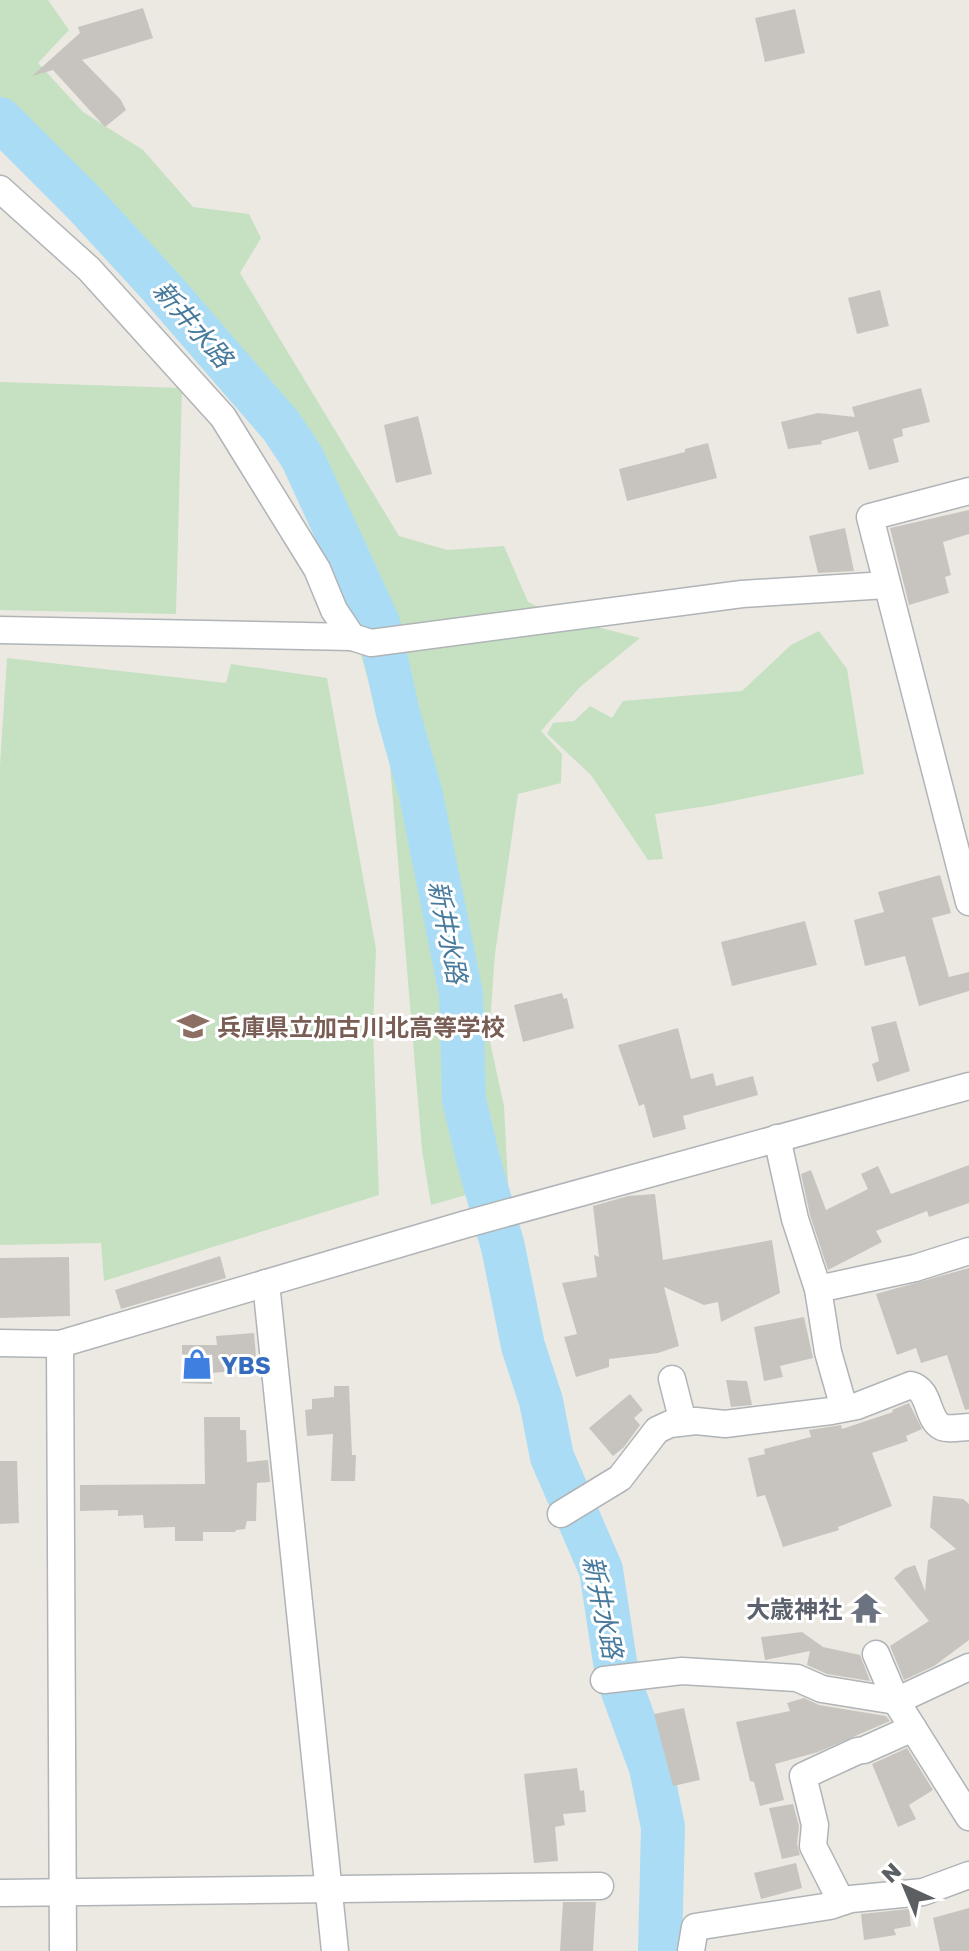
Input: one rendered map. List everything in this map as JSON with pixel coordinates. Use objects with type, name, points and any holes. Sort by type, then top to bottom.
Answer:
[{"type":"street","points":[[0,189],[89,269],[223,417],[317,569],[334,610],[352,637]]},
{"type":"street","points":[[969,491],[870,517],[969,902]]},
{"type":"street","points":[[0,630],[352,637],[371,643],[742,594],[887,585]]},
{"type":"street","points":[[0,1343],[60,1344],[463,1225],[969,1086]]},
{"type":"street","points":[[777,1138],[795,1219],[818,1289],[828,1352],[844,1408]]},
{"type":"street","points":[[818,1289],[915,1268],[969,1251]]},
{"type":"street","points":[[266,1283],[335,1951]]},
{"type":"street","points":[[60,1344],[63,1951]]},
{"type":"street","points":[[672,1379],[683,1422]]},
{"type":"street","points":[[561,1514],[620,1478],[657,1430],[670,1424],[696,1421],[725,1424],[844,1408],[911,1385],[921,1389],[938,1424],[943,1427],[969,1427]]},
{"type":"street","points":[[876,1654],[896,1701],[969,1817]]},
{"type":"street","points":[[604,1680],[682,1671],[797,1678],[822,1689],[896,1701],[969,1667]]},
{"type":"street","points":[[841,1901],[813,1846],[815,1825],[803,1776],[913,1728]]},
{"type":"street","points":[[691,1951],[695,1927],[830,1906],[841,1901],[923,1892],[969,1875]]},
{"type":"street","points":[[0,1893],[600,1886]]},
{"type":"green space","points":[[0,0],[48,0],[69,30],[38,63],[83,112],[143,150],[193,207],[249,214],[261,238],[240,273],[399,536],[447,550],[504,546],[528,602],[562,618],[640,638],[580,687],[541,731],[562,754],[561,783],[518,794],[495,954],[489,1037],[504,1106],[508,1183],[431,1205],[422,1150],[389,753],[343,592],[285,469],[196,327],[134,263],[50,193],[0,143]]},
{"type":"green space","points":[[0,382],[182,388],[176,614],[0,610]]},
{"type":"green space","points":[[819,631],[847,669],[864,774],[655,814],[663,859],[648,860],[591,775],[547,734],[553,723],[574,721],[590,706],[612,718],[623,701],[742,691],[791,645]]},
{"type":"green space","name":"兵庫県立加古川北高等学校","points":[[7,658],[226,683],[231,664],[327,678],[376,949],[373,1030],[379,1195],[104,1281],[101,1243],[0,1245],[0,765]]},
{"type":"building","points":[[143,8],[153,38],[82,60],[121,100],[126,110],[105,127],[53,70],[32,76],[80,33],[78,27]]},
{"type":"building","points":[[795,9],[805,53],[765,62],[755,18]]},
{"type":"building","points":[[880,290],[889,326],[857,334],[848,298]]},
{"type":"building","points":[[921,388],[930,422],[902,429],[903,436],[893,439],[899,462],[869,470],[858,431],[821,441],[822,444],[788,449],[781,422],[818,413],[855,417],[852,407]]},
{"type":"building","points":[[418,416],[432,474],[396,483],[384,425]]},
{"type":"building","points":[[708,443],[717,478],[627,501],[619,469]]},
{"type":"building","points":[[969,510],[969,534],[943,542],[951,575],[945,577],[949,593],[909,605],[890,528]]},
{"type":"building","points":[[845,528],[854,571],[818,573],[809,536]]},
{"type":"building","points":[[940,875],[951,913],[932,918],[949,977],[969,972],[969,991],[919,1006],[905,956],[865,966],[854,920],[884,912],[878,892]]},
{"type":"building","points":[[805,921],[817,965],[732,986],[721,942]]},
{"type":"building","points":[[562,993],[564,999],[567,998],[574,1028],[523,1042],[514,1005]]},
{"type":"building","points":[[896,1021],[910,1071],[877,1082],[872,1064],[879,1061],[871,1027]]},
{"type":"building","points":[[678,1028],[691,1079],[713,1073],[716,1086],[753,1076],[758,1095],[683,1116],[686,1129],[653,1138],[644,1104],[639,1106],[618,1045]]},
{"type":"building","points":[[969,1165],[969,1203],[929,1217],[927,1211],[876,1231],[882,1242],[828,1270],[810,1215],[801,1174],[811,1170],[826,1210],[868,1189],[861,1174],[878,1166],[891,1194]]},
{"type":"building","points":[[655,1194],[663,1260],[772,1240],[780,1293],[721,1322],[718,1302],[704,1305],[664,1287],[679,1346],[658,1353],[609,1359],[609,1367],[576,1377],[564,1337],[577,1334],[562,1283],[597,1277],[594,1255],[599,1257],[593,1206],[628,1196]]},
{"type":"building","points":[[220,1256],[226,1278],[121,1309],[115,1290]]},
{"type":"building","points":[[69,1257],[70,1316],[0,1318],[0,1258]]},
{"type":"building","points":[[969,1268],[969,1409],[965,1410],[947,1355],[921,1363],[916,1348],[897,1355],[876,1294]]},
{"type":"building","points":[[804,1317],[813,1358],[780,1366],[783,1377],[764,1381],[754,1327]]},
{"type":"building","points":[[254,1333],[257,1369],[212,1373],[212,1384],[182,1383],[182,1345],[217,1345],[216,1336]]},
{"type":"building","points":[[726,1380],[747,1381],[752,1405],[731,1407]]},
{"type":"building","points":[[334,1386],[349,1386],[352,1455],[356,1455],[355,1481],[331,1481],[333,1434],[307,1436],[305,1410],[312,1409],[312,1399],[334,1397]]},
{"type":"building","points":[[630,1394],[643,1410],[634,1418],[640,1425],[613,1456],[589,1428]]},
{"type":"building","points":[[909,1403],[922,1429],[906,1436],[908,1441],[872,1453],[892,1506],[838,1527],[839,1530],[783,1547],[765,1495],[757,1497],[748,1458],[765,1454],[764,1449],[811,1437],[809,1430],[841,1425],[842,1429],[893,1412]]},
{"type":"building","points":[[204,1417],[240,1417],[240,1430],[246,1430],[247,1462],[268,1460],[270,1482],[257,1483],[256,1521],[247,1521],[245,1529],[235,1532],[203,1532],[203,1541],[175,1541],[175,1527],[144,1528],[143,1515],[118,1516],[118,1510],[80,1511],[80,1485],[205,1484]]},
{"type":"building","points":[[0,1461],[17,1461],[19,1523],[0,1524]]},
{"type":"building","points":[[933,1496],[963,1499],[969,1504],[969,1640],[934,1666],[904,1680],[890,1646],[929,1621],[894,1578],[915,1565],[925,1591],[928,1560],[956,1549],[930,1527]]},
{"type":"building","points":[[802,1632],[823,1647],[860,1655],[870,1681],[827,1674],[807,1665],[810,1651],[765,1660],[761,1637]]},
{"type":"building","points":[[804,1698],[819,1705],[886,1716],[890,1721],[818,1752],[775,1764],[784,1800],[760,1806],[754,1782],[750,1781],[736,1722],[790,1711],[787,1703]]},
{"type":"building","points":[[684,1708],[700,1780],[673,1786],[654,1714]]},
{"type":"building","points":[[907,1748],[933,1790],[909,1805],[916,1819],[898,1827],[872,1764]]},
{"type":"building","points":[[577,1768],[580,1791],[584,1790],[586,1812],[563,1814],[565,1825],[555,1827],[558,1861],[534,1863],[524,1774]]},
{"type":"building","points":[[793,1804],[799,1826],[797,1844],[800,1855],[782,1859],[769,1808]]},
{"type":"building","points":[[796,1863],[802,1888],[761,1899],[754,1873]]},
{"type":"building","points":[[563,1902],[596,1902],[593,1951],[560,1951]]},
{"type":"building","points":[[969,1908],[969,1951],[940,1951],[933,1918]]},
{"type":"building","points":[[909,1909],[911,1926],[894,1929],[896,1935],[864,1940],[861,1914]]},
{"type":"waterway","name":"新井水路","points":[[0,119],[84,203],[161,287],[282,427],[302,457],[378,623],[398,713],[421,795],[461,994],[464,1100],[478,1159],[503,1247],[523,1346],[541,1401],[552,1457],[601,1570],[617,1675],[651,1768],[663,1827],[660,1951]]},
{"type":"place","name":"兵庫県立加古川北高等学校","points":[[193,1026]]},
{"type":"place","name":"YBS","points":[[197,1364]]},
{"type":"place","name":"大歳神社","points":[[866,1608]]}]
